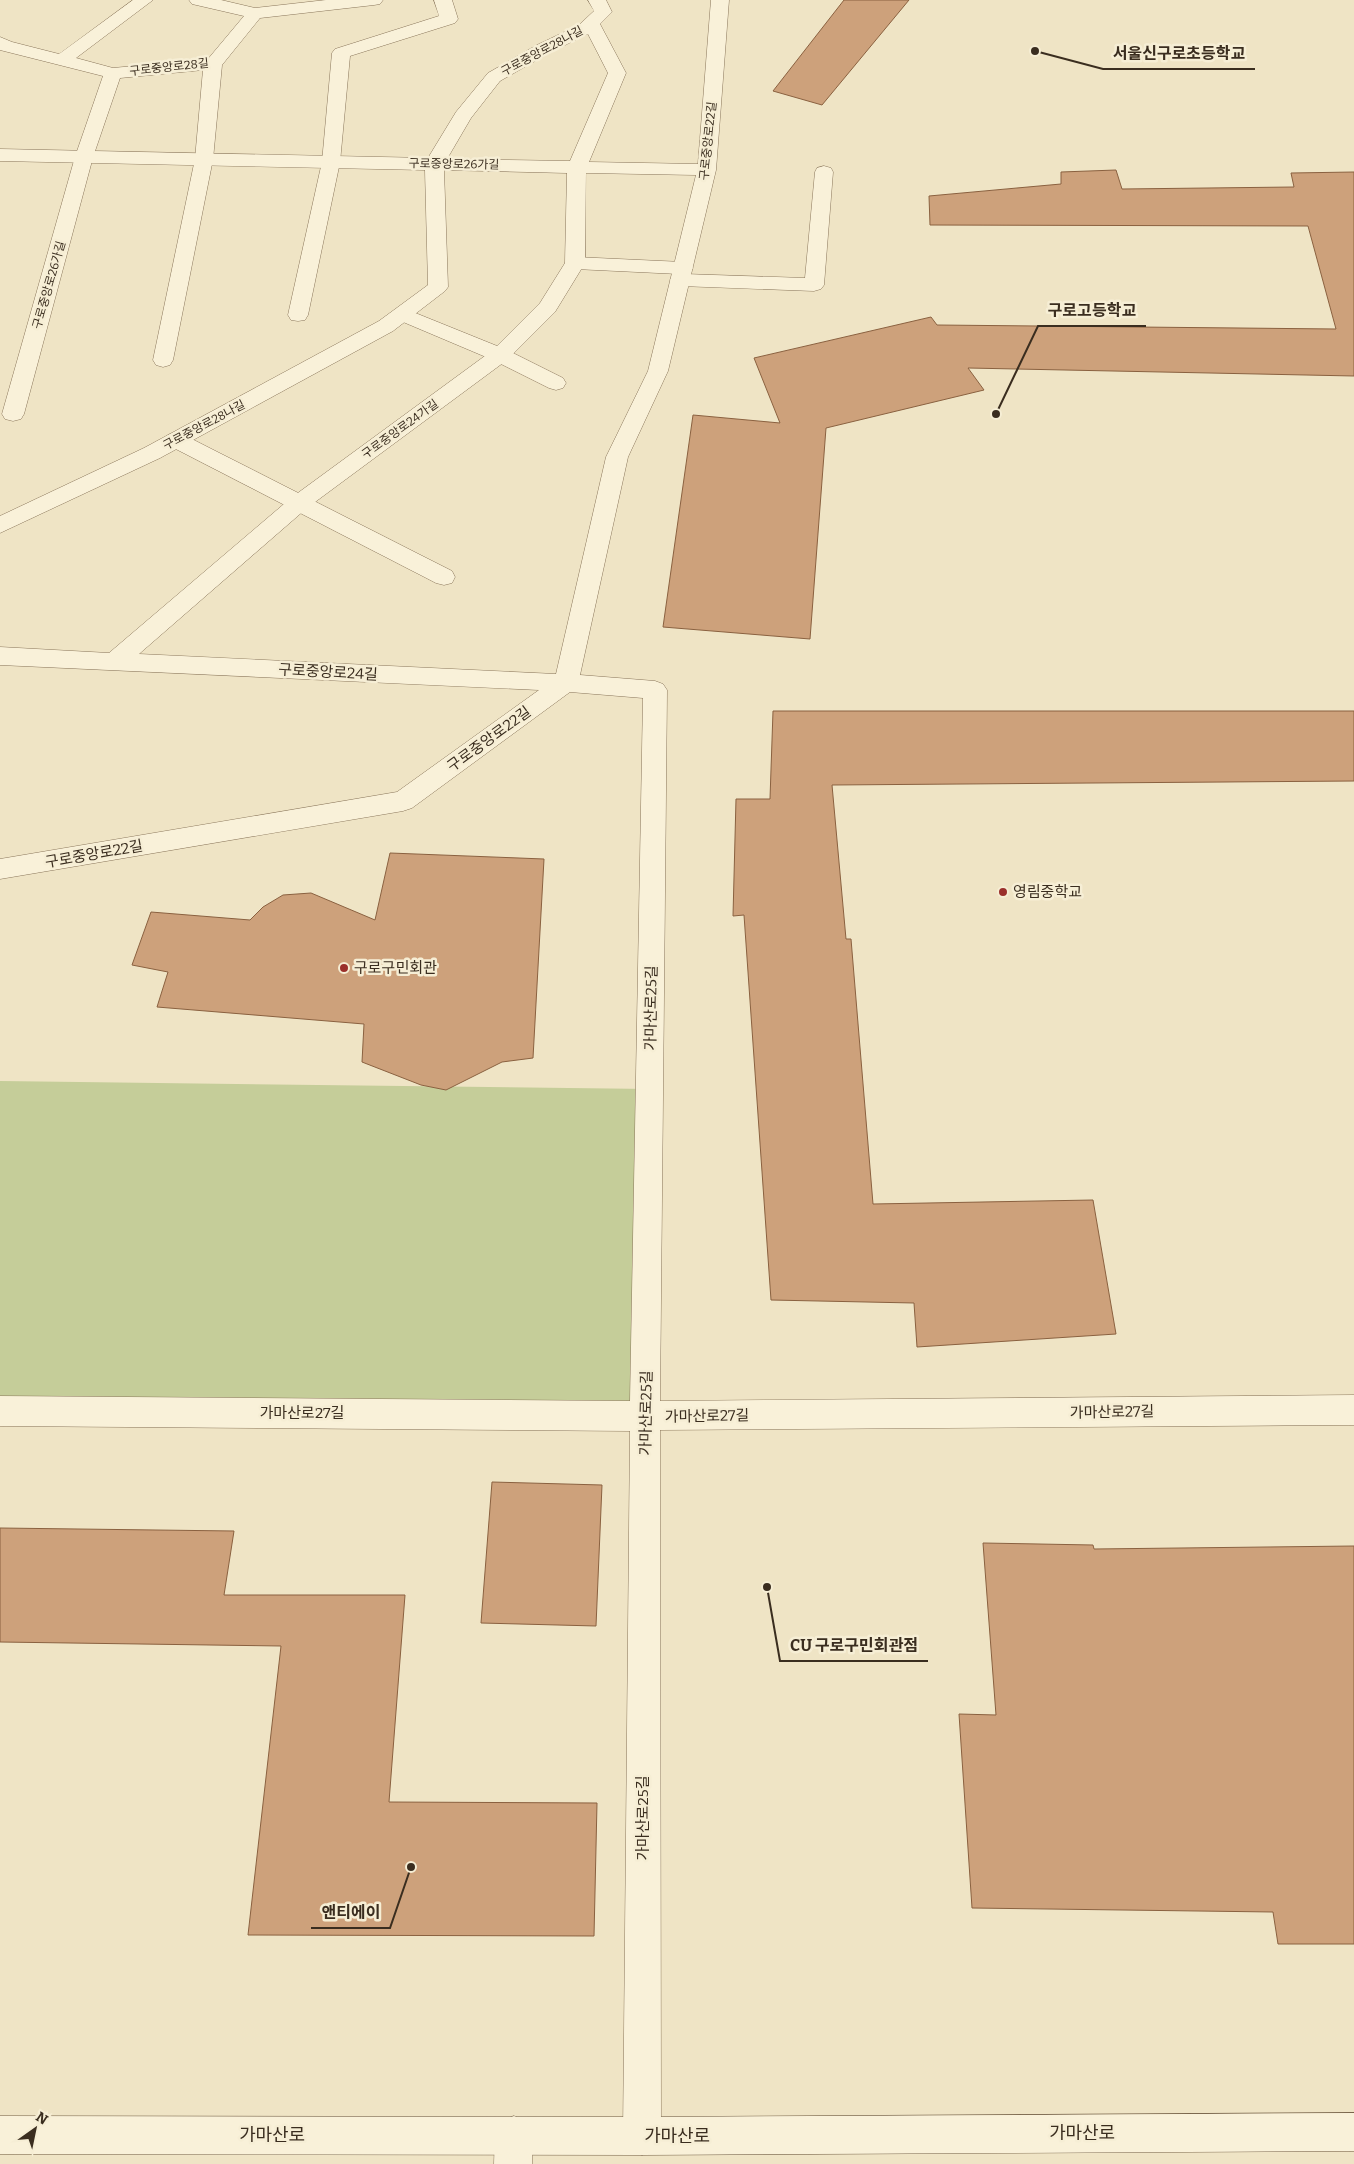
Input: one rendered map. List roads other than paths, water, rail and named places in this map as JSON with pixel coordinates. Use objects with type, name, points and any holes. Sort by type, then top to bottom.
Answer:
[{"type":"street","points":[[62,60],[144,0]]},
{"type":"street","points":[[198,0],[255,13],[374,0]]},
{"type":"street","points":[[298,315],[331,162],[341,53],[449,19],[443,0]]},
{"type":"street","name":"구로중앙로28나길","points":[[0,524],[176,440],[386,326],[438,287],[434,164],[463,116],[494,77],[542,49],[585,29],[603,12],[597,0]]},
{"type":"street","name":"구로중앙로22길","points":[[0,870],[403,801],[566,683],[617,457],[658,371],[707,170],[720,0]]},
{"type":"street","name":"구로중앙로28길","points":[[0,42],[6,46],[113,73],[213,64],[255,13]]},
{"type":"street","points":[[591,24],[617,73],[576,167],[575,263],[814,285],[824,172]]},
{"type":"street","points":[[163,360],[204,159],[213,64]]},
{"type":"street","name":"구로중앙로26가길","points":[[13,414],[84,157],[113,73]]},
{"type":"street","name":"구로중앙로26가길","points":[[0,155],[707,170]]},
{"type":"street","name":"구로중앙로24가길","points":[[115,661],[299,503],[500,355],[548,307],[575,263]]},
{"type":"street","points":[[403,314],[500,355],[556,383]]},
{"type":"street","points":[[176,440],[444,577]]},
{"type":"street","name":"구로중앙로24길","points":[[0,656],[566,683],[655,690]]},
{"type":"street","name":"가마산로25길","points":[[642,2136],[645,1416],[655,690]]},
{"type":"street","name":"가마산로27길","points":[[0,1411],[645,1416],[1354,1410]]},
{"type":"street","name":"가마산로","points":[[0,2135],[513,2149],[642,2136],[1354,2132]]},
{"type":"place","name":"서울신구로초등학교","points":[[1035,51]]},
{"type":"place","name":"구로고등학교","points":[[996,414]]},
{"type":"place","name":"영림중학교","points":[[1003,892]]},
{"type":"place","name":"구로구민회관","points":[[344,968]]},
{"type":"place","name":"CU 구로구민회관점","points":[[767,1587]]},
{"type":"place","name":"앤티에이","points":[[411,1867]]}]
